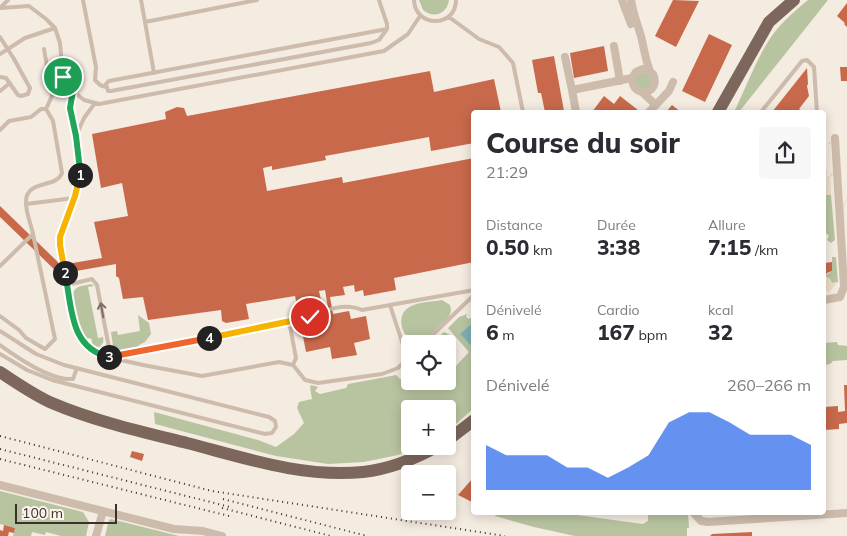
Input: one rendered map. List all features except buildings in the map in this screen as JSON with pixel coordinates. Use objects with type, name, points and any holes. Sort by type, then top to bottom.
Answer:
[{"type":"main road","points":[[719,110],[770,22],[794,0]]},
{"type":"main road","points":[[0,372],[32,393],[52,403],[139,431],[282,468],[326,473],[364,472],[403,462],[418,455]]},
{"type":"main road","points":[[0,380],[35,403],[67,416],[89,423],[139,431]]},
{"type":"main road","points":[[456,434],[471,422]]},
{"type":"street","points":[[572,90],[632,78],[639,70],[640,58],[637,38],[622,0]]},
{"type":"street","points":[[631,0],[646,61],[655,81],[650,91],[642,92]]},
{"type":"street","points":[[770,22],[771,16],[782,0]]},
{"type":"street","points":[[614,46],[620,81]]},
{"type":"street","points":[[565,56],[576,110]]},
{"type":"street","points":[[639,70],[652,74],[670,91]]},
{"type":"street","points":[[632,78],[635,89],[642,92],[656,105]]},
{"type":"street","points":[[652,110],[670,91],[673,82]]},
{"type":"street","points":[[826,300],[836,299],[843,291],[835,138]]},
{"type":"street","points":[[838,189],[847,188]]},
{"type":"street","points":[[0,485],[174,528],[203,531],[222,536]]},
{"type":"street","points":[[96,536],[103,511]]},
{"type":"street","points":[[826,513],[847,512]]},
{"type":"street","points":[[696,515],[701,521],[708,522],[793,515]]},
{"type":"lane","points":[[0,8],[8,0]]},
{"type":"lane","points":[[27,0],[29,6],[54,28],[60,43],[63,77],[73,91],[84,100],[98,104],[384,51],[408,34],[420,16]]},
{"type":"lane","points":[[83,0],[96,67],[96,80],[100,85],[106,87],[108,91],[371,43],[379,40],[387,29],[379,0]]},
{"type":"lane","points":[[141,0],[154,73]]},
{"type":"lane","points":[[145,22],[257,0]]},
{"type":"lane","points":[[412,1],[420,16],[431,22],[438,22],[449,17],[456,2],[461,0]]},
{"type":"lane","points":[[0,8],[29,6]]},
{"type":"lane","points":[[449,17],[479,39],[499,47],[513,63],[522,110]]},
{"type":"lane","points":[[0,54],[25,38],[54,28]]},
{"type":"lane","points":[[106,87],[109,81],[387,29]]},
{"type":"lane","points":[[0,37],[26,79],[30,91],[28,94],[18,95],[6,78],[0,77]]},
{"type":"lane","points":[[44,49],[52,96],[46,109]]},
{"type":"lane","points":[[763,110],[802,62],[807,60],[814,67],[817,110]]},
{"type":"lane","points":[[0,91],[10,83]]},
{"type":"lane","points":[[73,91],[70,108],[80,170],[74,198],[62,228],[60,245],[73,319],[80,338],[94,352],[111,358],[202,376],[279,362],[293,365],[305,380],[318,383],[382,374],[401,365]]},
{"type":"lane","points":[[76,136],[84,118],[95,103]]},
{"type":"lane","points":[[0,130],[9,121],[31,117],[41,109],[46,109]]},
{"type":"lane","points":[[0,316],[19,330],[26,338],[45,349],[55,339],[26,204],[27,195],[36,185],[56,181],[62,173],[52,121],[46,109]]},
{"type":"lane","points":[[26,204],[74,198]]},
{"type":"lane","points":[[0,266],[33,234]]},
{"type":"lane","points":[[68,284],[92,280],[98,285],[111,358]]},
{"type":"lane","points":[[111,358],[310,317],[325,310],[352,306],[362,310],[471,291]]},
{"type":"lane","points":[[432,335],[471,298]]},
{"type":"lane","points":[[390,305],[401,339]]},
{"type":"lane","points":[[289,321],[296,358],[293,365]]},
{"type":"lane","points":[[0,331],[36,354],[77,368],[269,417],[275,421],[276,427],[272,433],[265,434],[66,384],[34,373],[0,354]]},
{"type":"lane","points":[[0,345],[30,364],[53,375],[74,379],[77,368]]},
{"type":"green space","points":[[419,0],[449,0],[443,12],[431,14],[423,10]]},
{"type":"green space","points":[[808,0],[828,0],[741,110],[735,110],[768,41],[795,11]]},
{"type":"green space","points":[[643,73],[651,81],[643,89],[635,81]]},
{"type":"green space","points":[[826,195],[831,195],[835,240],[831,243],[827,240],[829,236],[826,233]]},
{"type":"green space","points":[[832,257],[836,257],[838,282],[832,283],[826,277],[832,271]]},
{"type":"green space","points":[[91,284],[94,286],[88,287],[98,338],[103,337],[103,343],[99,347],[92,346],[92,340],[90,338],[86,339],[83,334],[77,318],[73,294],[77,287]]},
{"type":"green space","points":[[442,300],[450,305],[449,316],[431,335],[406,335],[401,325],[404,313],[411,306]]},
{"type":"green space","points":[[467,314],[466,317],[469,319],[471,317],[471,325],[461,335],[471,346],[471,411],[456,424],[456,400],[401,400],[401,454],[398,455],[364,462],[328,464],[276,456],[155,424],[154,412],[258,440],[276,447],[294,434],[304,423],[297,408],[299,402],[312,399],[311,385],[318,387],[315,391],[320,394],[346,388],[348,384],[396,375],[401,379],[401,390],[456,390],[456,366],[469,352],[448,328],[459,317]]},
{"type":"green space","points":[[138,315],[149,323],[151,334],[137,348],[124,351],[117,350],[113,346],[111,332],[117,331],[118,335],[140,331]]},
{"type":"green space","points":[[837,342],[838,345],[847,346],[847,360],[833,361],[826,365],[826,343]]},
{"type":"green space","points":[[0,491],[83,512],[89,522],[86,536],[61,536],[46,532],[45,535],[32,532],[31,536],[13,536],[15,528],[0,524]]},
{"type":"green space","points":[[577,515],[643,524],[648,521],[648,515],[688,515],[689,528],[687,528],[687,536],[575,536],[495,516]]},
{"type":"green space","points":[[109,520],[179,536],[105,536]]},
{"type":"shaded area","points":[[828,145],[830,173],[833,173],[833,176],[830,177],[831,195],[826,195],[827,168],[827,176],[830,176]]},
{"type":"shaded area","points":[[847,197],[844,208],[847,288],[842,207]]},
{"type":"shaded area","points":[[826,277],[832,283],[838,282],[828,293]]},
{"type":"water","points":[[471,325],[471,346],[460,334]]},
{"type":"railway","points":[[0,436],[212,491],[505,536]]},
{"type":"railway","points":[[0,449],[230,507]]},
{"type":"railway","points":[[0,459],[229,516]]},
{"type":"railway","points":[[223,499],[367,536]]},
{"type":"railway","points":[[222,508],[331,536]]},
{"type":"route","points":[[63,77],[73,91],[70,108],[80,170],[76,193],[62,228],[60,245],[73,319],[76,330],[86,345],[94,352],[111,358],[310,317]]}]
